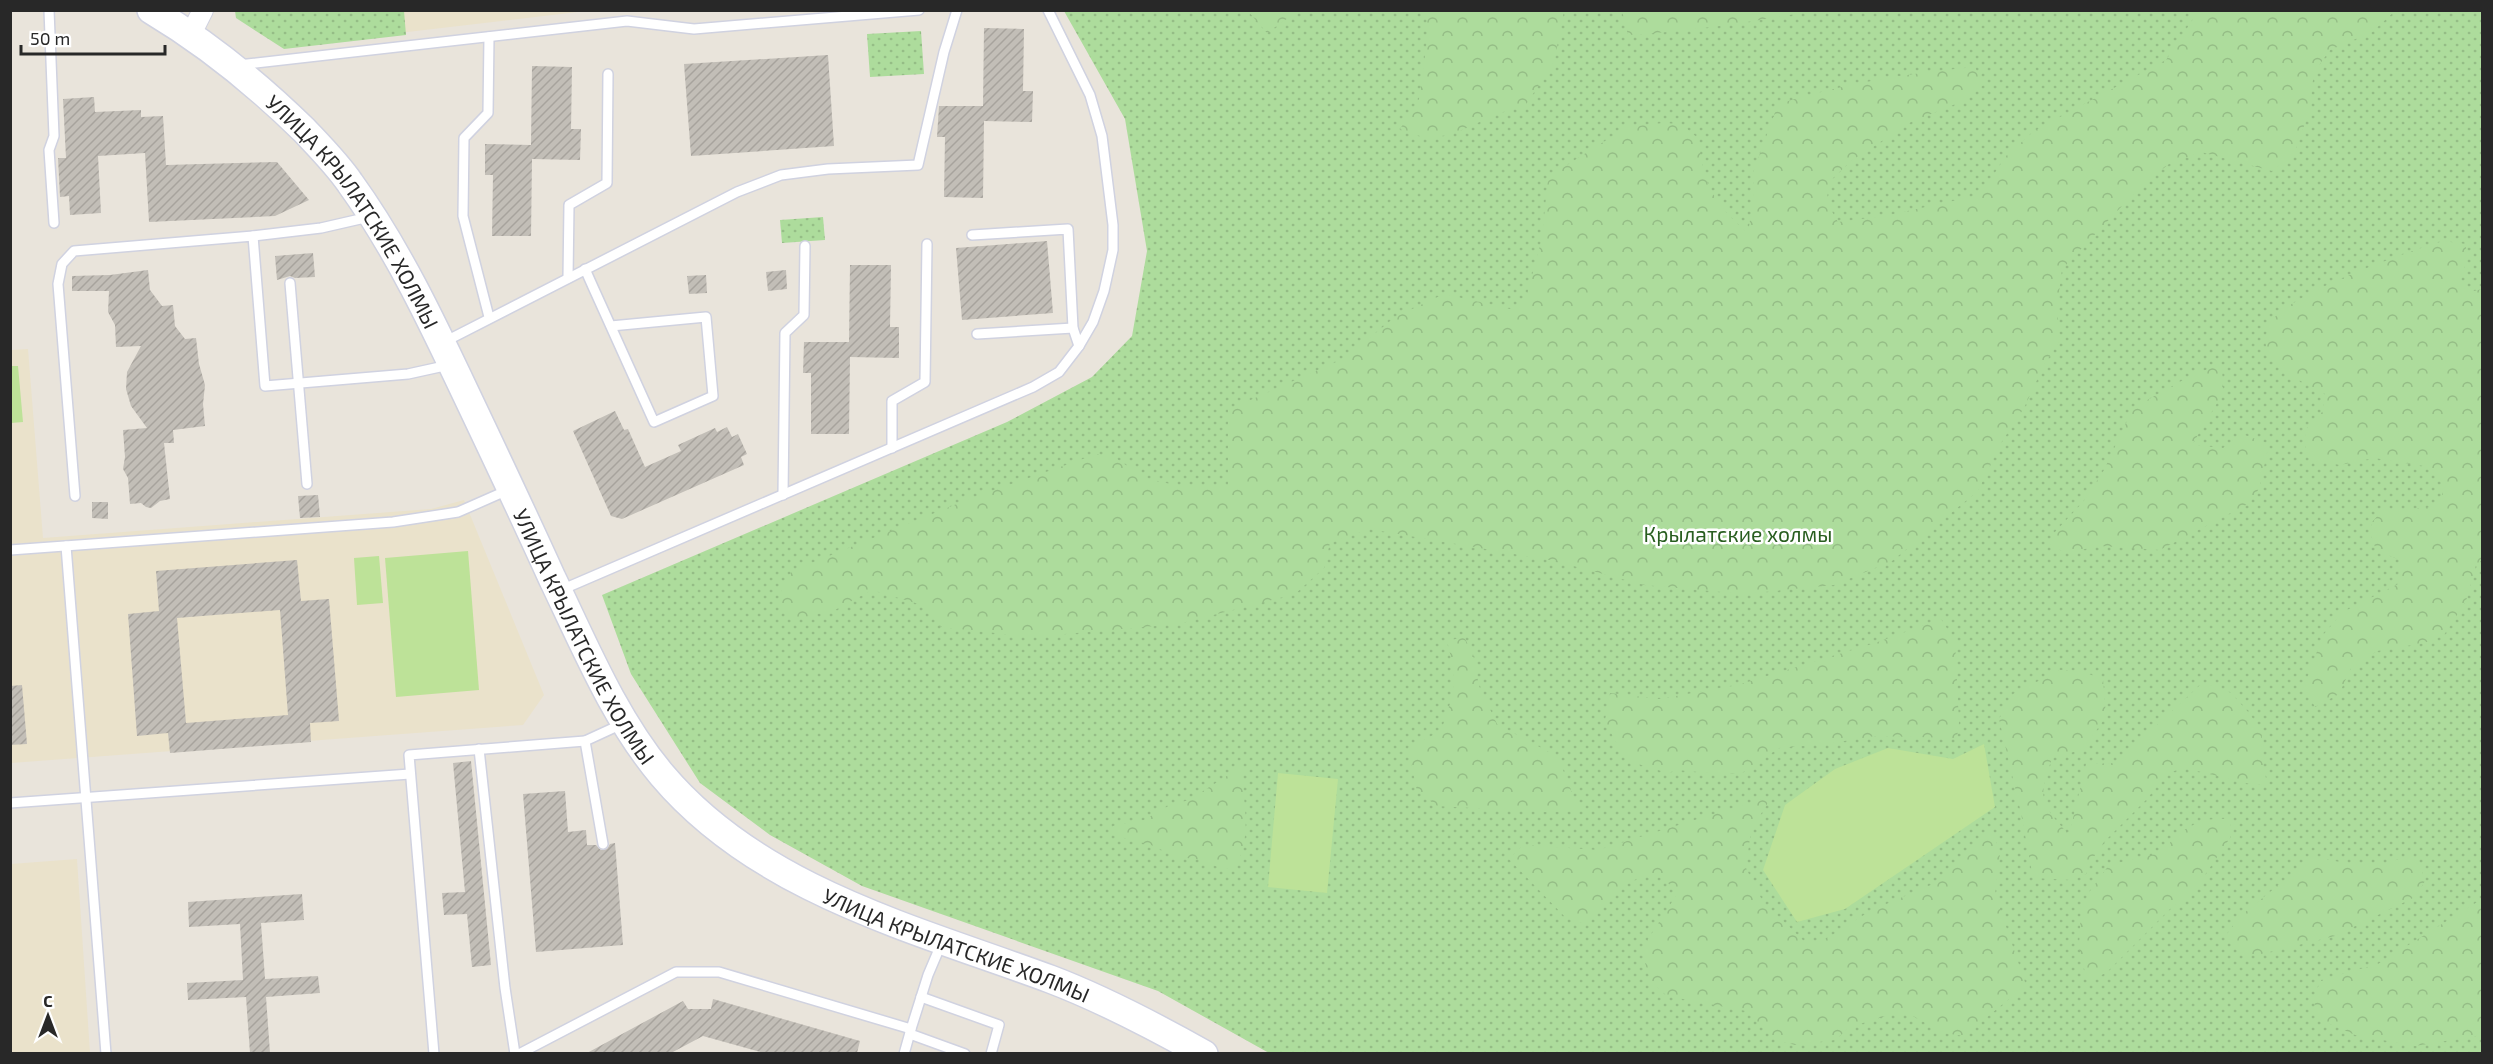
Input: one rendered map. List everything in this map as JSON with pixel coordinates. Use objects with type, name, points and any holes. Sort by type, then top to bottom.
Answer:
[{"type":"street","name":"УЛИЦА КРЫЛАТСКИЕ ХОЛМЫ","points":[[151,10],[197,22],[233,65],[273,100],[327,154],[349,180],[399,260],[447,353],[559,591],[626,722],[662,774],[707,821],[800,881],[832,897],[1054,981],[1117,1008],[1204,1053]]},
{"type":"lane","points":[[49,10],[54,136],[49,150],[54,223]]},
{"type":"lane","points":[[233,65],[627,21],[694,29],[919,10]]},
{"type":"lane","points":[[253,236],[265,386],[408,374],[447,353],[489,317],[737,192],[781,175],[828,169],[918,165],[944,52],[957,10]]},
{"type":"lane","points":[[559,591],[1033,387],[1059,372],[1079,346],[1093,322],[1104,291],[1113,250],[1113,225],[1102,136],[1090,95],[1048,10]]},
{"type":"lane","points":[[489,37],[489,113],[464,138],[463,216],[489,317]]},
{"type":"lane","points":[[568,278],[568,205],[607,183],[608,74]]},
{"type":"lane","points":[[75,496],[58,284],[62,264],[74,250],[253,236],[321,228],[372,216]]},
{"type":"lane","points":[[972,235],[1068,230],[1073,328],[1079,346]]},
{"type":"lane","points":[[892,448],[892,400],[926,382],[927,243]]},
{"type":"lane","points":[[783,495],[785,333],[804,315],[805,246]]},
{"type":"lane","points":[[585,269],[654,422],[713,396],[706,317],[611,326]]},
{"type":"lane","points":[[290,283],[307,484]]},
{"type":"lane","points":[[977,334],[1073,328]]},
{"type":"lane","points":[[10,550],[393,522],[458,512],[510,489]]},
{"type":"lane","points":[[66,546],[106,1053]]},
{"type":"lane","points":[[435,1053],[409,755],[585,741],[626,722]]},
{"type":"lane","points":[[585,741],[603,844]]},
{"type":"lane","points":[[479,749],[505,988],[517,1053],[676,972],[720,972],[910,1032],[965,1053]]},
{"type":"lane","points":[[10,804],[410,774]]},
{"type":"lane","points":[[904,1053],[921,997],[943,940]]},
{"type":"lane","points":[[921,997],[999,1025],[991,1053]]},
{"type":"shaded area","points":[[267,11],[586,11],[305,44]]},
{"type":"shaded area","points":[[28,349],[43,538],[431,509],[464,500],[544,695],[523,725],[11,763],[11,350]]},
{"type":"shaded area","points":[[77,859],[90,1053],[11,1053],[11,864]]},
{"type":"green space","points":[[1426,10],[1564,11],[1554,62],[1525,106],[1497,114],[1447,135],[1425,137],[1400,129],[1419,99],[1428,34]]},
{"type":"green space","points":[[1622,10],[1813,11],[1721,26],[1628,35]]},
{"type":"green space","points":[[2199,10],[2395,11],[2372,32],[2330,50],[2314,72],[2309,112],[2294,154],[2272,171],[2201,152],[2169,164],[2142,185],[2062,269],[2057,308],[2060,340],[2044,365],[2024,408],[1999,446],[1978,491],[1892,561],[1834,585],[1744,594],[1644,585],[1555,561],[1369,529],[1330,543],[1324,568],[1295,594],[1178,624],[1031,637],[941,627],[922,605],[872,590],[835,610],[794,619],[778,605],[783,584],[792,571],[969,499],[1097,454],[1117,459],[1145,478],[1183,487],[1228,487],[1228,410],[1345,358],[1395,317],[1444,294],[1510,309],[1526,298],[1542,238],[1548,177],[1627,127],[1663,123],[1681,124],[1699,139],[1703,168],[1712,192],[1726,212],[1748,233],[1753,201],[1754,170],[1778,104],[1875,80],[1975,67],[1983,85],[1968,99],[1911,122],[1851,161],[1831,180],[1826,201],[1838,222],[1885,216],[1980,195],[2006,156],[2034,131],[2166,60]]},
{"type":"green space","points":[[235,11],[404,11],[406,35],[284,49],[236,18]]},
{"type":"green space","name":"Крылатские холмы","points":[[1064,11],[2482,11],[2482,1053],[1269,1053],[1158,991],[862,886],[770,835],[700,783],[631,674],[602,595],[1007,422],[1092,377],[1132,336],[1147,251],[1125,119]]},
{"type":"green space","points":[[1248,11],[1298,11],[1267,33]]},
{"type":"green space","points":[[921,31],[924,74],[870,77],[867,34]]},
{"type":"green space","points":[[823,217],[825,240],[782,243],[780,220]]},
{"type":"green space","points":[[2443,241],[2466,244],[2466,262],[2459,286],[2474,291],[2482,289],[2482,560],[2476,565],[2466,601],[2444,635],[2424,643],[2377,651],[2351,668],[2339,694],[2315,707],[2304,687],[2323,635],[2343,612],[2398,584],[2400,560],[2376,550],[2371,535],[2372,522],[2382,511],[2435,507],[2442,498],[2442,480],[2430,467],[2374,458],[2340,465],[2318,461],[2306,449],[2305,430],[2323,411],[2325,394],[2291,375],[2275,362],[2266,346],[2268,328],[2281,311],[2324,287],[2377,264]]},
{"type":"green space","points":[[2222,364],[2223,393],[2192,445],[2223,448],[2242,434],[2269,444],[2259,489],[2246,505],[2160,550],[2100,546],[2065,553],[2050,544],[2054,533],[2083,502],[2104,470],[2133,408],[2192,375]]},
{"type":"green space","points":[[11,366],[18,366],[23,422],[11,423]]},
{"type":"green space","points":[[468,551],[479,690],[396,697],[385,558]]},
{"type":"green space","points":[[379,556],[383,603],[357,605],[354,558]]},
{"type":"green space","points":[[1941,619],[1955,641],[1959,723],[1957,738],[1875,736],[1826,744],[1779,748],[1742,773],[1720,774],[1677,770],[1668,773],[1641,765],[1628,758],[1615,741],[1605,720],[1610,693],[1659,699],[1738,685],[1875,643]]},
{"type":"green space","points":[[1464,637],[1473,654],[1479,686],[1497,724],[1558,757],[1579,811],[1546,812],[1437,806],[1417,791],[1408,748],[1441,731],[1452,696],[1454,678],[1447,641]]},
{"type":"green space","points":[[2060,670],[2080,671],[2103,679],[2106,716],[2084,749],[2052,758],[2047,772],[2043,792],[2044,800],[2052,815],[2069,835],[2086,764],[2116,763],[2199,686],[2214,685],[2231,693],[2250,714],[2262,733],[2261,755],[2267,783],[2254,785],[2185,768],[2167,773],[2147,799],[2106,840],[2093,858],[2086,874],[2073,880],[2033,878],[2021,813],[1999,719],[2013,694]]},
{"type":"green space","points":[[1984,744],[1995,807],[1845,909],[1797,922],[1763,870],[1785,805],[1835,769],[1888,748],[1953,759]]},
{"type":"green space","points":[[1241,767],[1246,820],[1245,834],[1243,847],[1233,868],[1224,869],[1196,859],[1177,857],[1151,845],[1113,835],[1113,826],[1144,820],[1170,805],[1189,800]]},
{"type":"green space","points":[[1278,773],[1338,779],[1327,893],[1268,887]]},
{"type":"green space","points":[[1772,796],[1751,830],[1746,868],[1763,902],[1805,942],[1823,941],[1870,911],[1933,884],[1993,831],[2000,854],[1995,894],[2026,985],[1964,1036],[1944,1033],[1909,1014],[1889,1015],[1850,1027],[1835,1040],[1795,1045],[1776,1040],[1746,1011],[1667,996],[1651,982],[1645,963],[1645,944],[1677,894],[1664,878],[1644,875],[1627,884],[1585,924],[1565,917],[1509,859],[1523,845],[1598,850]]},
{"type":"green space","points":[[2231,818],[2230,838],[2194,891],[2170,909],[2107,972],[2098,977],[2086,977],[2079,947],[2081,909],[2090,891],[2109,865],[2164,852],[2175,835],[2202,820]]},
{"type":"green space","points":[[2314,856],[2360,865],[2372,865],[2395,861],[2406,856],[2419,862],[2425,881],[2415,897],[2335,936],[2257,955],[2246,955],[2238,951],[2227,934],[2238,918]]},
{"type":"green space","points":[[2482,899],[2482,1035],[2415,1046],[2355,1035],[2319,1019],[2313,999],[2321,980],[2378,964]]},
{"type":"building","points":[[984,28],[1024,29],[1023,91],[1033,91],[1032,122],[984,121],[983,198],[944,197],[945,137],[937,137],[939,106],[983,106]]},
{"type":"building","points":[[828,55],[834,146],[691,156],[684,64]]},
{"type":"building","points":[[532,66],[572,67],[571,129],[581,129],[580,160],[532,159],[531,236],[492,236],[493,175],[485,175],[485,144],[531,145]]},
{"type":"building","points":[[94,97],[95,112],[141,110],[141,117],[163,116],[166,165],[277,162],[309,200],[275,216],[149,222],[145,153],[98,156],[101,213],[70,215],[69,196],[60,197],[58,158],[66,158],[63,99]]},
{"type":"building","points":[[1047,241],[1053,313],[962,320],[956,248]]},
{"type":"building","points":[[313,253],[315,277],[290,276],[277,280],[275,256]]},
{"type":"building","points":[[850,265],[891,265],[890,327],[899,327],[899,358],[850,357],[849,434],[811,434],[811,373],[803,373],[804,342],[849,342]]},
{"type":"building","points":[[148,270],[150,290],[162,306],[173,305],[175,326],[185,339],[196,338],[199,364],[205,385],[203,404],[205,426],[173,430],[174,443],[164,443],[170,499],[160,501],[151,508],[141,503],[130,504],[128,478],[123,469],[125,457],[123,430],[147,428],[131,406],[126,389],[127,372],[141,346],[116,347],[115,325],[108,312],[109,291],[72,291],[72,276],[110,275]]},
{"type":"building","points":[[786,270],[787,289],[768,291],[766,272]]},
{"type":"building","points":[[706,275],[707,293],[689,294],[687,276]]},
{"type":"building","points":[[615,411],[624,430],[628,429],[645,467],[681,451],[678,445],[715,428],[717,432],[727,427],[732,437],[738,434],[747,454],[741,457],[744,465],[622,519],[611,516],[573,431]]},
{"type":"building","points":[[318,495],[320,517],[300,518],[298,496]]},
{"type":"building","points":[[92,502],[108,502],[108,519],[92,518]]},
{"type":"building","points":[[297,560],[301,601],[329,599],[339,721],[310,723],[311,742],[170,753],[168,733],[137,736],[128,614],[159,611],[156,571]],"holes":[[[280,610],[288,715],[186,723],[177,618]]]},
{"type":"building","points":[[22,685],[27,744],[10,745],[10,686]]},
{"type":"building","points":[[471,761],[491,965],[472,967],[467,914],[444,915],[442,893],[465,892],[453,763]]},
{"type":"building","points":[[565,791],[568,832],[586,830],[587,845],[596,845],[601,850],[615,843],[623,945],[536,952],[523,794]]},
{"type":"building","points":[[302,894],[304,920],[261,923],[265,979],[318,976],[320,993],[266,997],[270,1053],[250,1053],[246,997],[188,1000],[187,983],[243,980],[240,924],[189,927],[188,902]]},
{"type":"building","points":[[713,999],[860,1041],[857,1053],[764,1053],[703,1036],[671,1053],[587,1053],[683,1001],[688,1009],[711,1009]]}]
